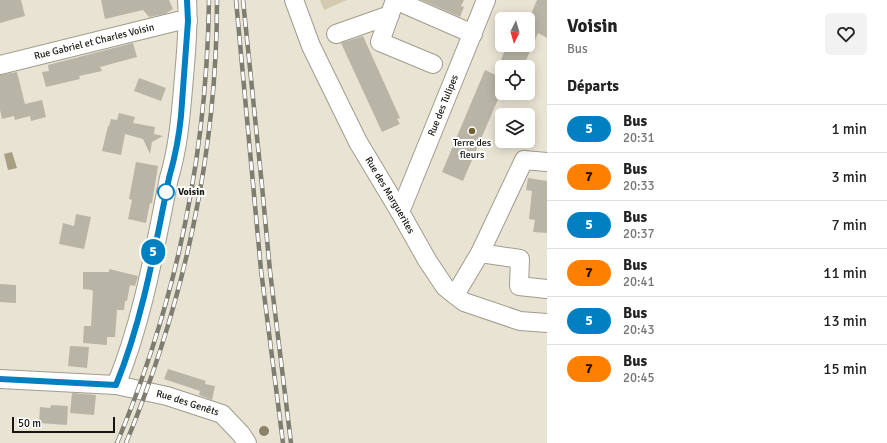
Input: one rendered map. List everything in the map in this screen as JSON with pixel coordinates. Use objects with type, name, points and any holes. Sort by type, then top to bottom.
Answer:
[{"type":"street","points":[[116,385],[126,360],[144,294],[180,132],[188,21],[187,0]]},
{"type":"street","name":"Rue des Marguerites","points":[[294,0],[311,46],[358,142],[427,260],[445,287],[464,302],[520,321],[547,323]]},
{"type":"street","name":"Rue des Tulipes","points":[[400,212],[486,0]]},
{"type":"street","points":[[336,34],[393,5],[473,34]]},
{"type":"street","points":[[393,5],[380,42],[433,64]]},
{"type":"street","name":"Rue Gabriel et Charles Voisin","points":[[0,65],[178,21],[188,21]]},
{"type":"street","points":[[456,295],[480,253],[524,160],[547,162]]},
{"type":"street","points":[[480,253],[520,259],[519,286],[547,289]]},
{"type":"street","name":"Rue des Genêts","points":[[0,379],[116,385],[167,396],[222,414],[241,434],[247,443]]},
{"type":"shaded area","points":[[320,0],[347,0],[324,10]]},
{"type":"shaded area","points":[[12,152],[17,168],[8,170],[4,154]]},
{"type":"building","points":[[0,0],[21,0],[25,16],[0,23]]},
{"type":"building","points":[[101,0],[169,0],[173,9],[165,14],[149,17],[143,10],[105,19]]},
{"type":"building","points":[[421,0],[464,0],[461,6],[464,7],[460,17]]},
{"type":"building","points":[[537,0],[547,0],[547,38],[538,33],[535,40],[535,12],[532,12]]},
{"type":"building","points":[[363,36],[400,118],[397,119],[400,124],[382,132],[341,43]]},
{"type":"building","points":[[133,43],[137,57],[100,67],[102,71],[79,76],[80,79],[46,87],[42,72],[49,71],[48,65]]},
{"type":"building","points":[[504,52],[530,52],[526,60],[501,60]]},
{"type":"building","name":"Terre des fleurs","points":[[485,70],[495,75],[495,100],[498,100],[463,181],[442,172]]},
{"type":"building","points":[[17,72],[25,104],[42,100],[46,117],[31,121],[30,116],[15,120],[14,116],[2,119],[0,110],[0,75]]},
{"type":"building","points":[[139,78],[166,88],[161,101],[134,91]]},
{"type":"building","points":[[119,113],[135,117],[133,123],[155,127],[154,134],[163,136],[152,142],[150,154],[143,139],[125,134],[121,155],[102,151],[111,119],[117,120]]},
{"type":"building","points":[[136,162],[158,166],[152,203],[150,203],[146,223],[128,219],[132,200],[129,199]]},
{"type":"building","points":[[528,178],[547,181],[547,233],[533,232],[535,220],[529,219],[532,191],[526,190]]},
{"type":"building","points":[[76,214],[91,217],[84,249],[59,244],[63,223],[74,226]]},
{"type":"building","points":[[109,269],[138,276],[135,286],[130,285],[124,310],[117,310],[115,337],[107,337],[107,345],[83,343],[84,326],[91,326],[93,292],[92,290],[83,289],[83,272],[109,272]]},
{"type":"building","points":[[0,284],[16,285],[16,303],[0,302]]},
{"type":"building","points":[[70,346],[89,347],[87,368],[68,366]]},
{"type":"building","points":[[168,369],[206,381],[205,384],[215,386],[212,400],[199,395],[200,391],[164,379]]},
{"type":"building","points":[[72,393],[96,395],[94,415],[70,413]]},
{"type":"building","points":[[51,405],[68,406],[67,425],[39,423],[40,407],[50,408]]},
{"type":"railway","points":[[117,443],[138,390],[156,336],[172,281],[184,226],[195,170],[202,114],[207,57],[209,0]]},
{"type":"railway","points":[[126,443],[147,390],[165,336],[193,226],[204,170],[211,114],[217,0]]},
{"type":"railway","points":[[236,0],[261,270],[283,443]]},
{"type":"railway","points":[[243,0],[270,271],[291,443]]},
{"type":"bus line","name":"5","points":[[0,379],[116,385],[126,360],[144,294],[180,132],[188,21],[187,0]]},
{"type":"place","name":"Terre des fleurs","points":[[472,131]]},
{"type":"place","name":"Voisin","points":[[166,192]]}]
